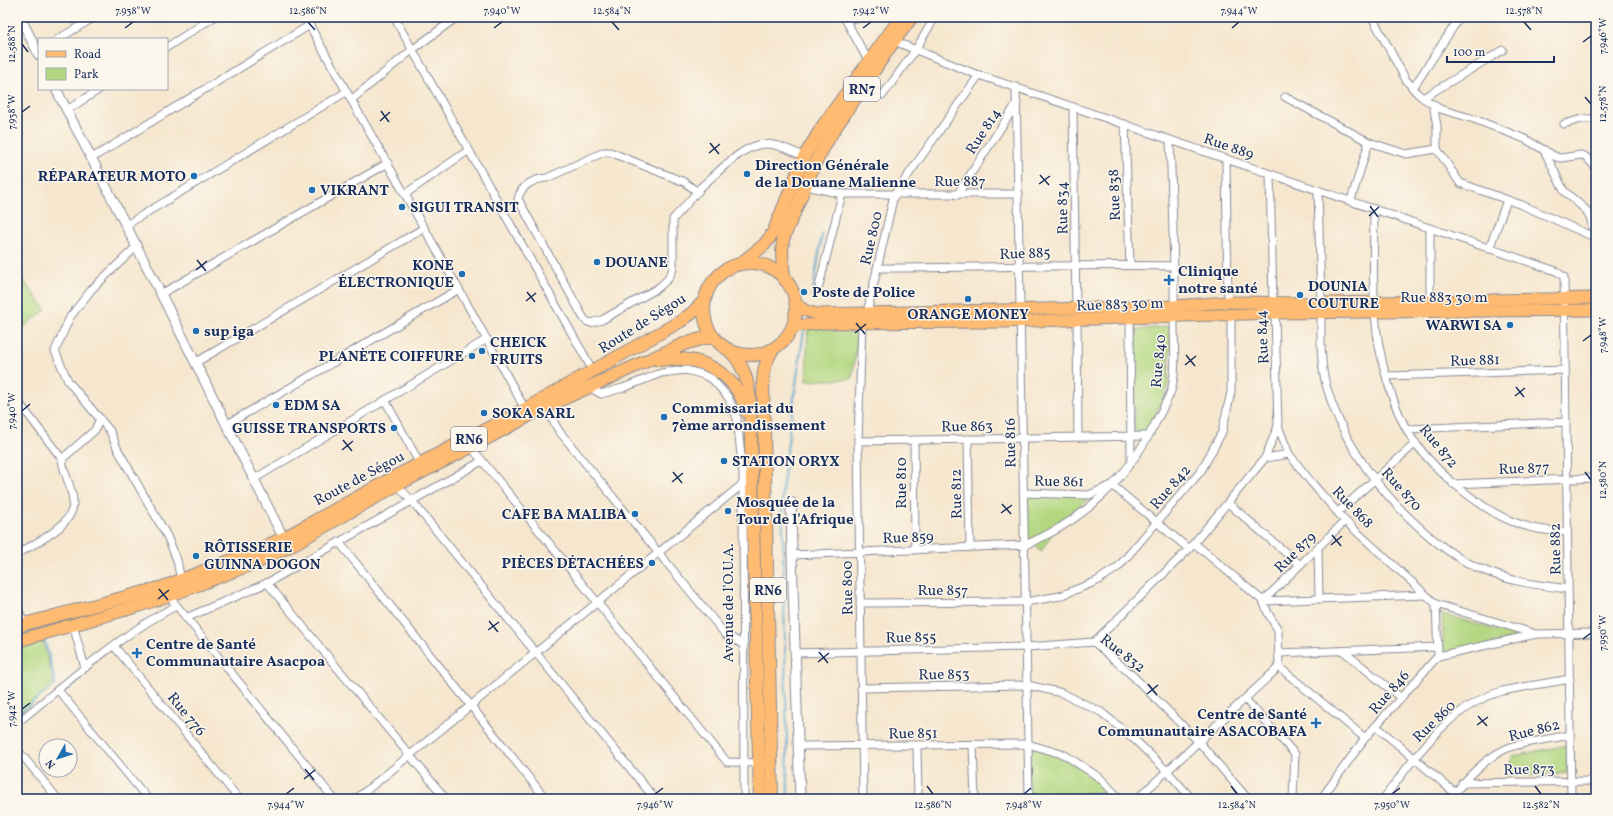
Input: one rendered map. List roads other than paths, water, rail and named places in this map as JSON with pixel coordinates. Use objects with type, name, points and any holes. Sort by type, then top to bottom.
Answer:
[{"type":"highway","name":"RN7","points":[[741,264],[764,245],[773,233],[804,157],[824,124],[901,17]]},
{"type":"highway","name":"RN7","points":[[785,280],[782,269],[783,239],[815,163],[833,131],[894,40],[912,17]]},
{"type":"highway","points":[[704,301],[707,290],[713,281],[726,270],[741,264],[753,263],[765,266],[776,272],[785,280],[792,291],[796,304],[796,314],[790,331],[783,341],[773,349],[756,355],[747,355],[730,351],[714,338]]},
{"type":"highway","name":"Route de Ségou","points":[[17,642],[168,596],[260,561],[286,542],[420,464],[525,409],[681,320],[692,313],[704,301]]},
{"type":"highway","name":"Route de Ségou","points":[[21,625],[181,581],[255,551],[286,542],[471,447],[545,407],[684,344],[704,338],[714,338],[704,314],[704,301]]},
{"type":"highway","name":"RN6","points":[[772,799],[763,381],[766,360],[773,349]]},
{"type":"highway","name":"Avenue de l'O.U.A.","points":[[730,351],[745,372],[748,384],[752,431],[760,799]]},
{"type":"highway","name":"RN6","points":[[634,366],[674,358],[699,361],[725,376],[737,390],[744,402],[752,431]]},
{"type":"main road","points":[[1374,307],[1430,302],[1564,300],[1596,298]]},
{"type":"main road","points":[[796,304],[806,311],[818,314],[1076,308],[1174,311],[1228,302],[1274,308]]},
{"type":"main road","name":"Rue 883 30 m","points":[[790,331],[797,326],[810,324],[1077,320],[1130,318],[1174,311],[1231,315],[1274,308],[1374,307],[1564,311],[1596,310]]},
{"type":"street","points":[[20,17],[38,52]]},
{"type":"street","points":[[60,38],[95,17]]},
{"type":"street","points":[[168,46],[214,17]]},
{"type":"street","points":[[305,17],[525,409]]},
{"type":"street","points":[[394,17],[593,371]]},
{"type":"street","points":[[351,100],[412,50],[457,17]]},
{"type":"street","points":[[869,62],[844,18],[874,17]]},
{"type":"street","points":[[883,95],[916,49],[935,17]]},
{"type":"street","points":[[1372,17],[1406,80],[1423,98],[1440,109],[1474,119],[1525,139],[1556,157],[1561,158],[1581,155],[1586,157],[1596,168]]},
{"type":"street","points":[[1413,88],[1460,17]]},
{"type":"street","points":[[92,158],[310,25]]},
{"type":"street","name":"Rue 889","points":[[894,40],[979,75],[1351,200],[1556,271]]},
{"type":"street","points":[[1423,98],[1503,50]]},
{"type":"street","name":"Rue 800","points":[[867,313],[894,195],[979,75]]},
{"type":"street","name":"Rue 816","points":[[1016,87],[1029,799]]},
{"type":"street","points":[[57,90],[286,542]]},
{"type":"street","points":[[67,110],[98,90]]},
{"type":"street","points":[[126,225],[346,92]]},
{"type":"street","points":[[1285,97],[1369,142],[1406,154],[1437,149]]},
{"type":"street","name":"Rue 814","points":[[957,195],[1017,102]]},
{"type":"street","points":[[1433,104],[1437,126],[1437,149],[1460,183],[1507,200],[1596,238]]},
{"type":"street","name":"Rue 834","points":[[1073,107],[1076,308]]},
{"type":"street","points":[[1564,124],[1582,119],[1596,119]]},
{"type":"street","name":"Rue 838","points":[[1125,124],[1130,265]]},
{"type":"street","name":"Rue 840","points":[[1025,545],[1048,535],[1090,508],[1112,485],[1131,463],[1148,436],[1170,391],[1174,370],[1174,266],[1170,140]]},
{"type":"street","points":[[1351,200],[1369,142]]},
{"type":"street","points":[[698,192],[684,182],[610,152],[604,152],[547,178],[542,178],[525,186],[520,190],[518,199],[583,317],[586,321],[591,323],[602,320],[658,288],[668,279],[674,269],[673,219],[698,192],[741,153],[752,146],[765,144],[779,146],[815,163]]},
{"type":"street","points":[[405,194],[469,150]]},
{"type":"street","points":[[1544,150],[1564,190],[1586,210],[1591,219],[1592,228],[1596,234]]},
{"type":"street","points":[[1226,159],[1228,302]]},
{"type":"street","points":[[161,294],[388,163]]},
{"type":"street","name":"Rue 844","points":[[1270,174],[1278,426]]},
{"type":"street","name":"Rue 887","points":[[806,186],[842,194],[1019,194]]},
{"type":"street","name":"Rue 870","points":[[1318,190],[1322,353],[1326,385],[1346,435],[1357,454],[1374,480],[1419,528],[1466,563],[1483,571],[1517,582],[1568,589]]},
{"type":"street","points":[[819,286],[842,194]]},
{"type":"street","points":[[1489,249],[1507,200]]},
{"type":"street","name":"Rue 872","points":[[1374,209],[1374,307],[1380,350],[1397,409],[1416,443],[1453,484],[1484,508],[1518,525],[1545,531],[1567,532]]},
{"type":"street","points":[[195,363],[424,228]]},
{"type":"street","points":[[1430,228],[1430,302]]},
{"type":"street","points":[[136,246],[92,289],[70,317],[55,351],[68,381],[110,430],[118,450],[167,536],[177,560],[181,581]]},
{"type":"street","name":"Rue 885","points":[[877,268],[1076,265],[1174,266]]},
{"type":"street","name":"Rue 882","points":[[1556,271],[1564,277],[1571,799]]},
{"type":"street","points":[[226,425],[459,290]]},
{"type":"street","points":[[1003,310],[1003,322]]},
{"type":"street","name":"Rue 842","points":[[1026,602],[1060,596],[1097,581],[1118,567],[1201,471],[1222,432],[1231,392],[1231,315]]},
{"type":"street","points":[[1130,318],[1131,463]]},
{"type":"street","points":[[1077,320],[1078,437]]},
{"type":"street","name":"Rue 800","points":[[862,324],[858,441],[863,799]]},
{"type":"street","points":[[254,479],[487,339]]},
{"type":"street","name":"Avenue de l'O.U.A.","points":[[589,387],[601,394],[623,388],[661,373],[686,370],[702,374],[712,379],[728,397],[737,418],[744,474],[744,799]]},
{"type":"street","name":"Rue 881","points":[[1387,376],[1565,370]]},
{"type":"street","points":[[17,400],[62,459],[73,502],[68,520],[53,532],[17,554]]},
{"type":"street","points":[[385,400],[420,464]]},
{"type":"street","points":[[545,407],[559,431],[725,634],[744,645]]},
{"type":"street","points":[[62,459],[95,430],[100,418]]},
{"type":"street","points":[[1408,429],[1566,422]]},
{"type":"street","points":[[1094,642],[1192,546],[1265,458],[1278,426]]},
{"type":"street","name":"Rue 868","points":[[1278,426],[1289,454],[1310,482],[1345,521],[1425,595]]},
{"type":"street","name":"Rue 863","points":[[858,441],[1148,436]]},
{"type":"street","name":"Rue 812","points":[[968,439],[970,547]]},
{"type":"street","name":"Rue 810","points":[[914,440],[915,550]]},
{"type":"street","points":[[1338,512],[1416,443]]},
{"type":"street","points":[[471,447],[727,762],[760,763]]},
{"type":"street","points":[[1265,458],[1289,454]]},
{"type":"street","points":[[186,618],[267,583],[482,461]]},
{"type":"street","points":[[744,474],[753,491]]},
{"type":"street","name":"Rue 877","points":[[1453,484],[1596,478]]},
{"type":"street","points":[[356,799],[744,483]]},
{"type":"street","points":[[397,485],[412,501],[655,799]]},
{"type":"street","points":[[1112,485],[1157,522],[1192,546],[1263,601],[1278,630],[1279,667],[1137,799]]},
{"type":"street","name":"Rue 861","points":[[1024,493],[1089,495],[1112,485]]},
{"type":"street","points":[[791,502],[800,799]]},
{"type":"street","points":[[1228,503],[1300,565]]},
{"type":"street","name":"Rue 879","points":[[1263,601],[1345,521]]},
{"type":"street","points":[[339,542],[546,799]]},
{"type":"street","name":"Rue 859","points":[[792,555],[1025,545]]},
{"type":"street","points":[[1318,548],[1319,599]]},
{"type":"street","points":[[267,583],[446,799]]},
{"type":"street","points":[[1263,601],[1425,595],[1436,604],[1536,634]]},
{"type":"street","points":[[168,596],[334,799]]},
{"type":"street","name":"Rue 857","points":[[860,603],[1026,602]]},
{"type":"street","points":[[1436,604],[1438,656],[1536,634],[1596,633]]},
{"type":"street","points":[[17,723],[85,668],[152,618],[176,606]]},
{"type":"street","points":[[17,607],[21,625]]},
{"type":"street","points":[[73,625],[85,668]]},
{"type":"street","name":"Rue 832","points":[[1027,647],[1094,642],[1133,676],[1199,742],[1248,799]]},
{"type":"street","name":"Rue 776","points":[[114,646],[239,799]]},
{"type":"street","name":"Rue 855","points":[[795,653],[1027,647]]},
{"type":"street","points":[[1279,653],[1438,647]]},
{"type":"street","points":[[1343,651],[1401,698]]},
{"type":"street","name":"Rue 846","points":[[1321,799],[1365,738],[1438,656]]},
{"type":"street","points":[[1279,667],[1365,738]]},
{"type":"street","name":"Rue 860","points":[[1383,799],[1414,758],[1454,715],[1470,705],[1502,691],[1570,680]]},
{"type":"street","name":"Rue 853","points":[[861,688],[1027,685],[1062,693],[1101,712],[1134,739],[1167,771],[1192,799]]},
{"type":"street","points":[[58,690],[148,799]]},
{"type":"street","points":[[1246,698],[1295,754],[1293,799]]},
{"type":"street","points":[[1376,726],[1414,758],[1453,796]]},
{"type":"street","name":"Rue 862","points":[[1453,796],[1462,783],[1486,760],[1512,747],[1570,735]]},
{"type":"street","name":"Rue 851","points":[[799,746],[1028,744],[1065,755],[1100,778],[1119,798]]},
{"type":"street","points":[[974,745],[975,799]]},
{"type":"street","points":[[917,746],[918,799]]},
{"type":"street","points":[[17,749],[58,799]]},
{"type":"street","name":"Rue 873","points":[[1462,783],[1596,781]]},
{"type":"street","points":[[1029,799],[1119,798]]},
{"type":"waterway","points":[[812,298],[822,234]]},
{"type":"waterway","points":[[788,799],[782,492],[804,330]]},
{"type":"waterway","points":[[17,715],[56,684],[44,637]]},
{"type":"place","name":"Direction Générale de la Douane Malienne","points":[[747,174]]},
{"type":"place","name":"RÉPARATEUR MOTO","points":[[194,176]]},
{"type":"place","name":"VIKRANT","points":[[312,190]]},
{"type":"place","name":"SIGUI TRANSIT","points":[[402,207]]},
{"type":"place","name":"DOUANE","points":[[597,262]]},
{"type":"place","name":"KONE ÉLECTRONIQUE","points":[[462,274]]},
{"type":"place","name":"Clinique notre santé","points":[[1169,280]]},
{"type":"place","name":"Poste de Police","points":[[804,292]]},
{"type":"place","name":"DOUNIA COUTURE","points":[[1300,295]]},
{"type":"place","name":"ORANGE MONEY","points":[[968,299]]},
{"type":"place","name":"WARWI SA","points":[[1510,325]]},
{"type":"place","name":"sup iga","points":[[196,331]]},
{"type":"place","name":"CHEICK FRUITS","points":[[482,351]]},
{"type":"place","name":"PLANÈTE COIFFURE","points":[[472,356]]},
{"type":"place","name":"EDM SA","points":[[276,405]]},
{"type":"place","name":"SOKA SARL","points":[[484,413]]},
{"type":"place","name":"Commissariat du 7ème arrondissement","points":[[664,417]]},
{"type":"place","name":"GUISSE TRANSPORTS","points":[[394,428]]},
{"type":"place","name":"STATION ORYX","points":[[724,461]]},
{"type":"place","name":"Mosquée de la Tour de l'Afrique","points":[[728,511]]},
{"type":"place","name":"CAFE BA MALIBA","points":[[635,514]]},
{"type":"place","name":"RÔTISSERIE GUINNA DOGON","points":[[196,556]]},
{"type":"place","name":"PIÈCES DÉTACHÉES","points":[[652,563]]},
{"type":"place","name":"Centre de Santé Communautaire Asacpoa","points":[[137,653]]},
{"type":"place","name":"Centre de Santé Communautaire ASACOBAFA","points":[[1316,723]]}]
